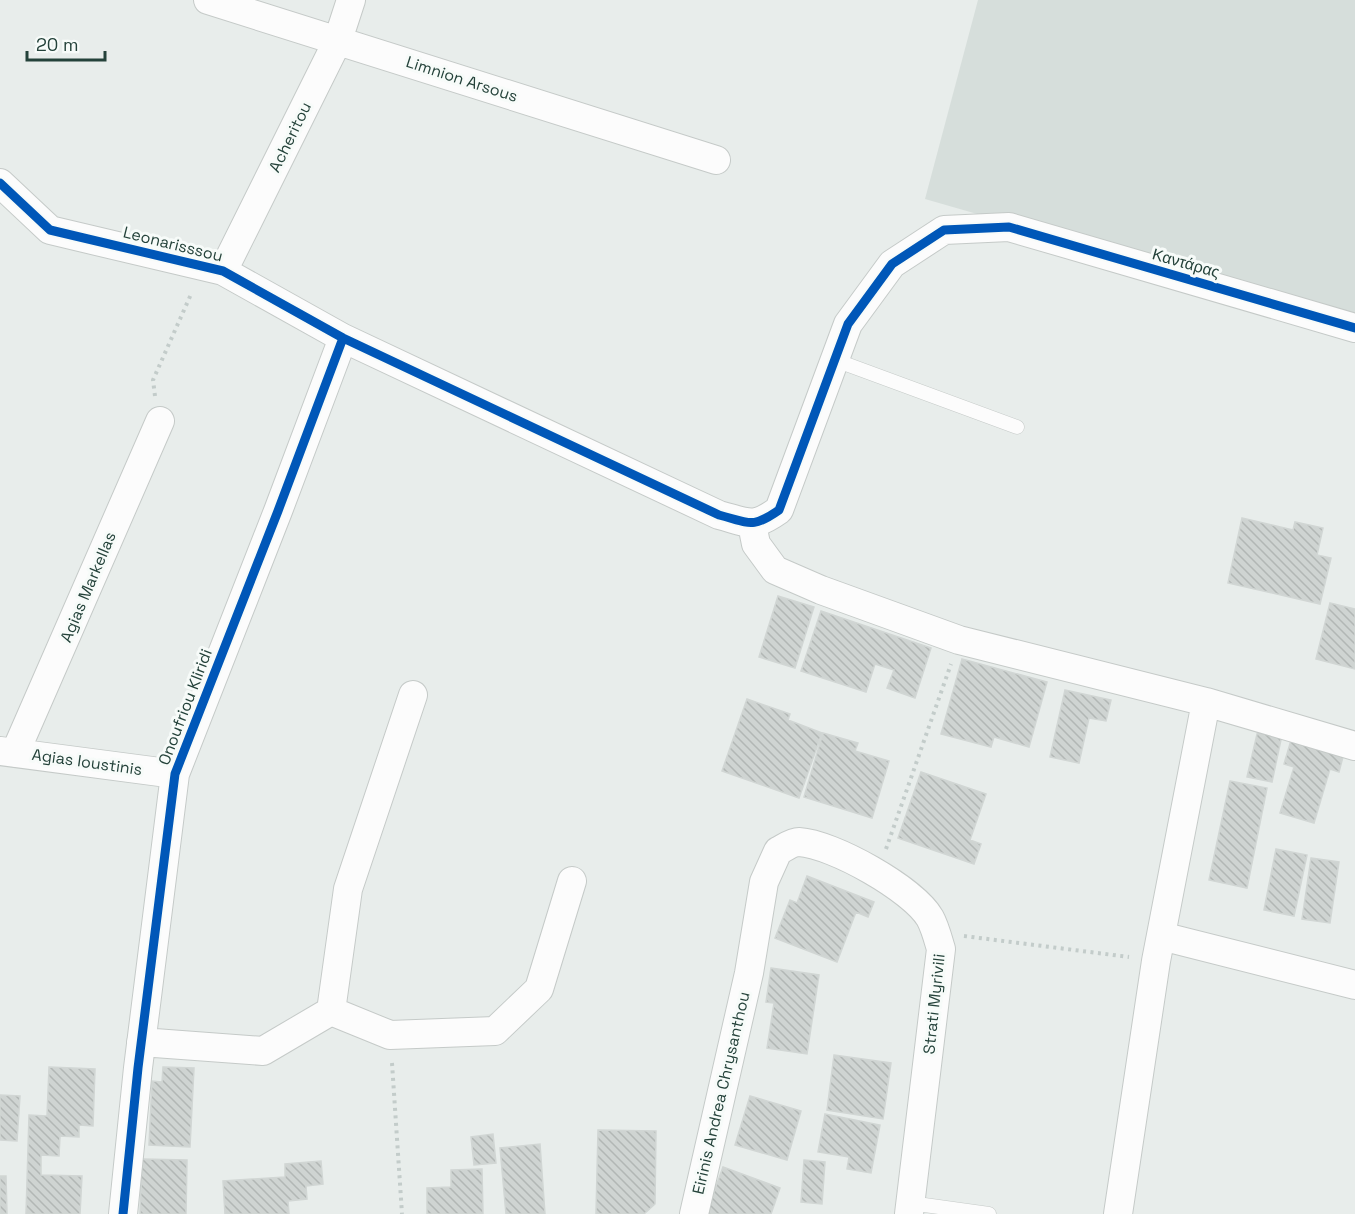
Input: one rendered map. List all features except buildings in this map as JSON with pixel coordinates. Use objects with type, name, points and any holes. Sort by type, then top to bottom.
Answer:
[{"type":"street","name":"Limnion Arsous","points":[[208,0],[716,160]]},
{"type":"street","name":"Acheritou","points":[[213,269],[338,40],[351,0]]},
{"type":"street","name":"Leonarisssou","points":[[0,183],[50,230],[213,269],[343,338],[719,515],[752,524]]},
{"type":"street","name":"Καντάρας","points":[[752,524],[763,521],[779,510],[848,324],[892,264],[944,230],[1009,227],[1355,328]]},
{"type":"street","name":"Onoufriou Kliridi","points":[[123,1214],[141,1042],[175,774],[343,338]]},
{"type":"street","name":"Agias Markellas","points":[[8,752],[160,421]]},
{"type":"street","points":[[752,524],[756,544],[775,570],[821,590],[959,640],[1206,702],[1355,746]]},
{"type":"street","points":[[331,1011],[348,889],[412,695]]},
{"type":"street","points":[[1118,1214],[1159,949],[1206,702]]},
{"type":"street","name":"Agias Ioustinis","points":[[8,752],[175,774]]},
{"type":"street","name":"Strati Myrivili","points":[[749,973],[764,882],[778,850],[797,842],[824,848],[877,874],[907,895],[930,918],[941,949],[909,1209]]},
{"type":"street","points":[[331,1011],[390,1035],[495,1031],[539,989],[572,881]]},
{"type":"street","points":[[1159,949],[1355,985]]},
{"type":"street","name":"Eirinis Andrea Chrysanthou","points":[[694,1214],[749,973]]},
{"type":"street","points":[[141,1042],[262,1051],[331,1011]]},
{"type":"lane","points":[[835,360],[1017,427]]},
{"type":"lane","points":[[909,1209],[989,1214]]},
{"type":"path","points":[[160,421],[153,380],[213,269]]},
{"type":"path","points":[[877,874],[959,640]]},
{"type":"path","points":[[937,937],[971,936],[1159,949]]},
{"type":"path","points":[[390,1035],[402,1214]]},
{"type":"shaded area","points":[[978,0],[1355,0],[1355,323],[925,199]]},
{"type":"cycle path","points":[[0,183],[50,230],[223,271],[343,338],[719,515],[750,523],[763,520],[779,510],[848,324],[892,264],[944,230],[1009,227],[1355,328]]},
{"type":"cycle path","points":[[123,1214],[138,1068],[175,774],[343,338]]}]
